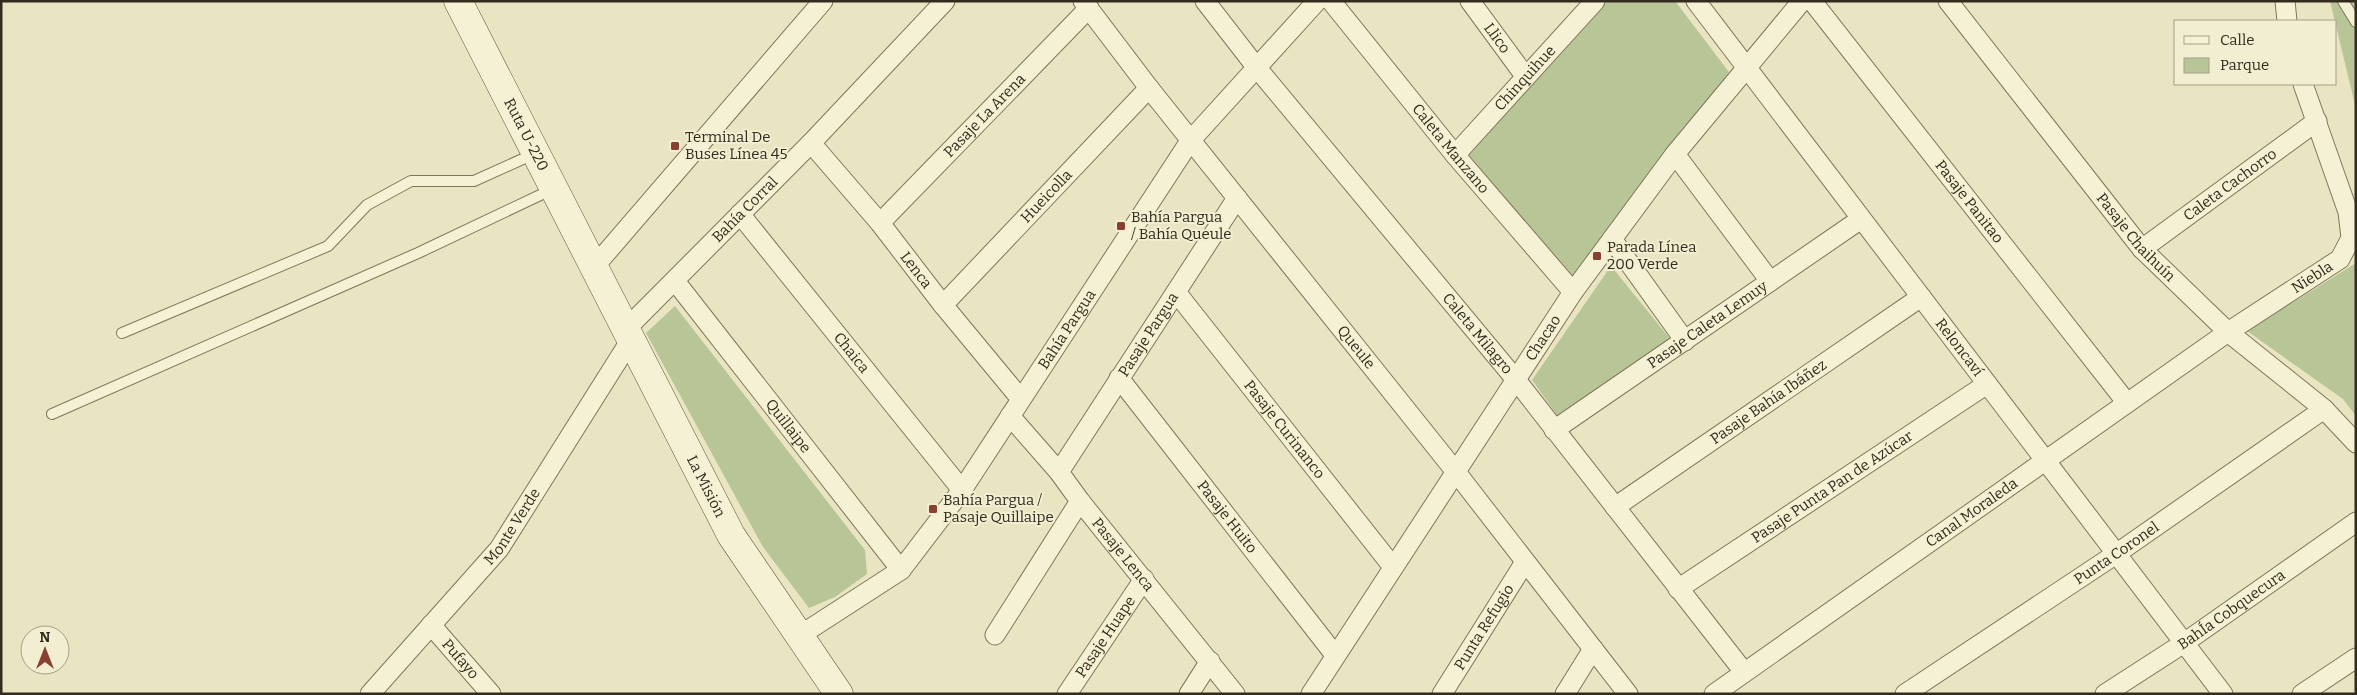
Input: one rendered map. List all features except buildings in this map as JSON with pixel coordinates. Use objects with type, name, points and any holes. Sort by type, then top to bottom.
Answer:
[{"type":"street","name":"Ruta U-220","points":[[458,1],[594,267]]},
{"type":"street","points":[[594,267],[823,1]]},
{"type":"street","name":"Bahía Corral","points":[[628,336],[675,281],[811,143],[945,1]]},
{"type":"street","name":"Caleta Milagro","points":[[1205,1],[1256,68],[1517,381],[1744,672]]},
{"type":"street","name":"Bahía Pargua","points":[[799,636],[901,570],[962,490],[1020,398],[1190,140],[1316,1]]},
{"type":"street","name":"Caleta Manzano","points":[[1331,1],[1455,155],[1573,292]]},
{"type":"street","name":"Llico","points":[[1470,1],[1525,76]]},
{"type":"street","name":"Chinquihue","points":[[1455,155],[1594,1]]},
{"type":"street","name":"Reloncaví","points":[[1696,1],[2222,694]]},
{"type":"street","name":"Chacao","points":[[1311,694],[1517,381],[1573,292],[1675,154],[1802,1]]},
{"type":"street","name":"Pasaje Panitao","points":[[1812,1],[2127,403]]},
{"type":"street","name":"Pasaje Chaihuín","points":[[1948,1],[2142,249],[2228,332],[2324,409],[2356,443]]},
{"type":"street","points":[[2285,1],[2287,20]]},
{"type":"street","name":"Queule","points":[[1086,5],[1190,140],[1456,472],[1628,694]]},
{"type":"street","name":"Pasaje La Arena","points":[[880,223],[1086,5]]},
{"type":"street","name":"Niebla","points":[[2228,332],[2340,259],[2351,238],[2348,212],[2303,85]]},
{"type":"street","name":"Hueicolla","points":[[943,305],[1149,88]]},
{"type":"street","name":"Caleta Cachorro","points":[[2142,249],[2317,121]]},
{"type":"street","name":"Lenca","points":[[811,143],[880,223],[943,305],[1020,398]]},
{"type":"street","points":[[1675,154],[1770,281]]},
{"type":"street","name":"Pasaje Pargua","points":[[1059,472],[1237,198]]},
{"type":"street","name":"Chaica","points":[[740,214],[962,490]]},
{"type":"street","name":"Pasaje Caleta Lemuy","points":[[1554,430],[1861,219]]},
{"type":"street","points":[[1612,239],[1684,341]]},
{"type":"street","name":"La Misión","points":[[594,267],[731,535],[839,694]]},
{"type":"street","name":"Quillaipe","points":[[675,281],[901,570]]},
{"type":"street","name":"Pasaje Curinanco","points":[[1176,292],[1393,567]]},
{"type":"street","name":"Pasaje Bahía Ibáñez","points":[[1615,507],[1921,297]]},
{"type":"street","name":"Canal Moraleda","points":[[1714,694],[2228,332]]},
{"type":"street","name":"Monte Verde","points":[[370,694],[499,549],[628,336]]},
{"type":"street","name":"Pasaje Huito","points":[[1119,378],[1335,655]]},
{"type":"street","name":"Pasaje Punta Pan de Azúcar","points":[[1678,589],[1987,384]]},
{"type":"street","name":"Punta Coronel","points":[[1905,694],[2116,554],[2324,409]]},
{"type":"street","name":"Pasaje Lenca","points":[[1010,416],[1059,472],[1080,501],[1236,694]]},
{"type":"street","points":[[995,635],[1080,501]]},
{"type":"street","name":"BahÍa Cobquecura","points":[[2105,694],[2184,643],[2356,522]]},
{"type":"street","name":"Punta Refugio","points":[[1442,694],[1525,562]]},
{"type":"street","name":"Pasaje Huape","points":[[1067,694],[1144,579]]},
{"type":"street","name":"Pufayo","points":[[431,624],[491,694]]},
{"type":"street","points":[[1564,694],[1593,649]]},
{"type":"street","points":[[2302,694],[2356,658]]},
{"type":"street","points":[[1189,694],[1210,661]]},
{"type":"lane","points":[[2343,1],[2356,22]]},
{"type":"lane","points":[[122,333],[328,246],[367,205],[411,181],[474,181],[536,153]]},
{"type":"lane","points":[[52,414],[418,253],[554,189]]},
{"type":"green space","points":[[1607,1],[1675,1],[1729,72],[1573,278],[1468,155]]},
{"type":"green space","points":[[2330,1],[2356,1],[2356,109],[2337,30],[2337,20],[2335,20]]},
{"type":"green space","points":[[2356,263],[2356,416],[2343,399],[2247,331]]},
{"type":"green space","points":[[1611,266],[1671,340],[1557,415],[1532,380]]},
{"type":"green space","points":[[675,306],[865,550],[867,574],[835,597],[809,608],[763,547],[646,333]]},
{"type":"place","name":"Terminal De Buses Línea 45","points":[[675,146]]},
{"type":"place","name":"Bahía Pargua / Bahía Queule","points":[[1121,226]]},
{"type":"place","name":"Parada Línea 200 Verde","points":[[1597,256]]},
{"type":"place","name":"Bahía Pargua / Pasaje Quillaipe","points":[[933,509]]}]
